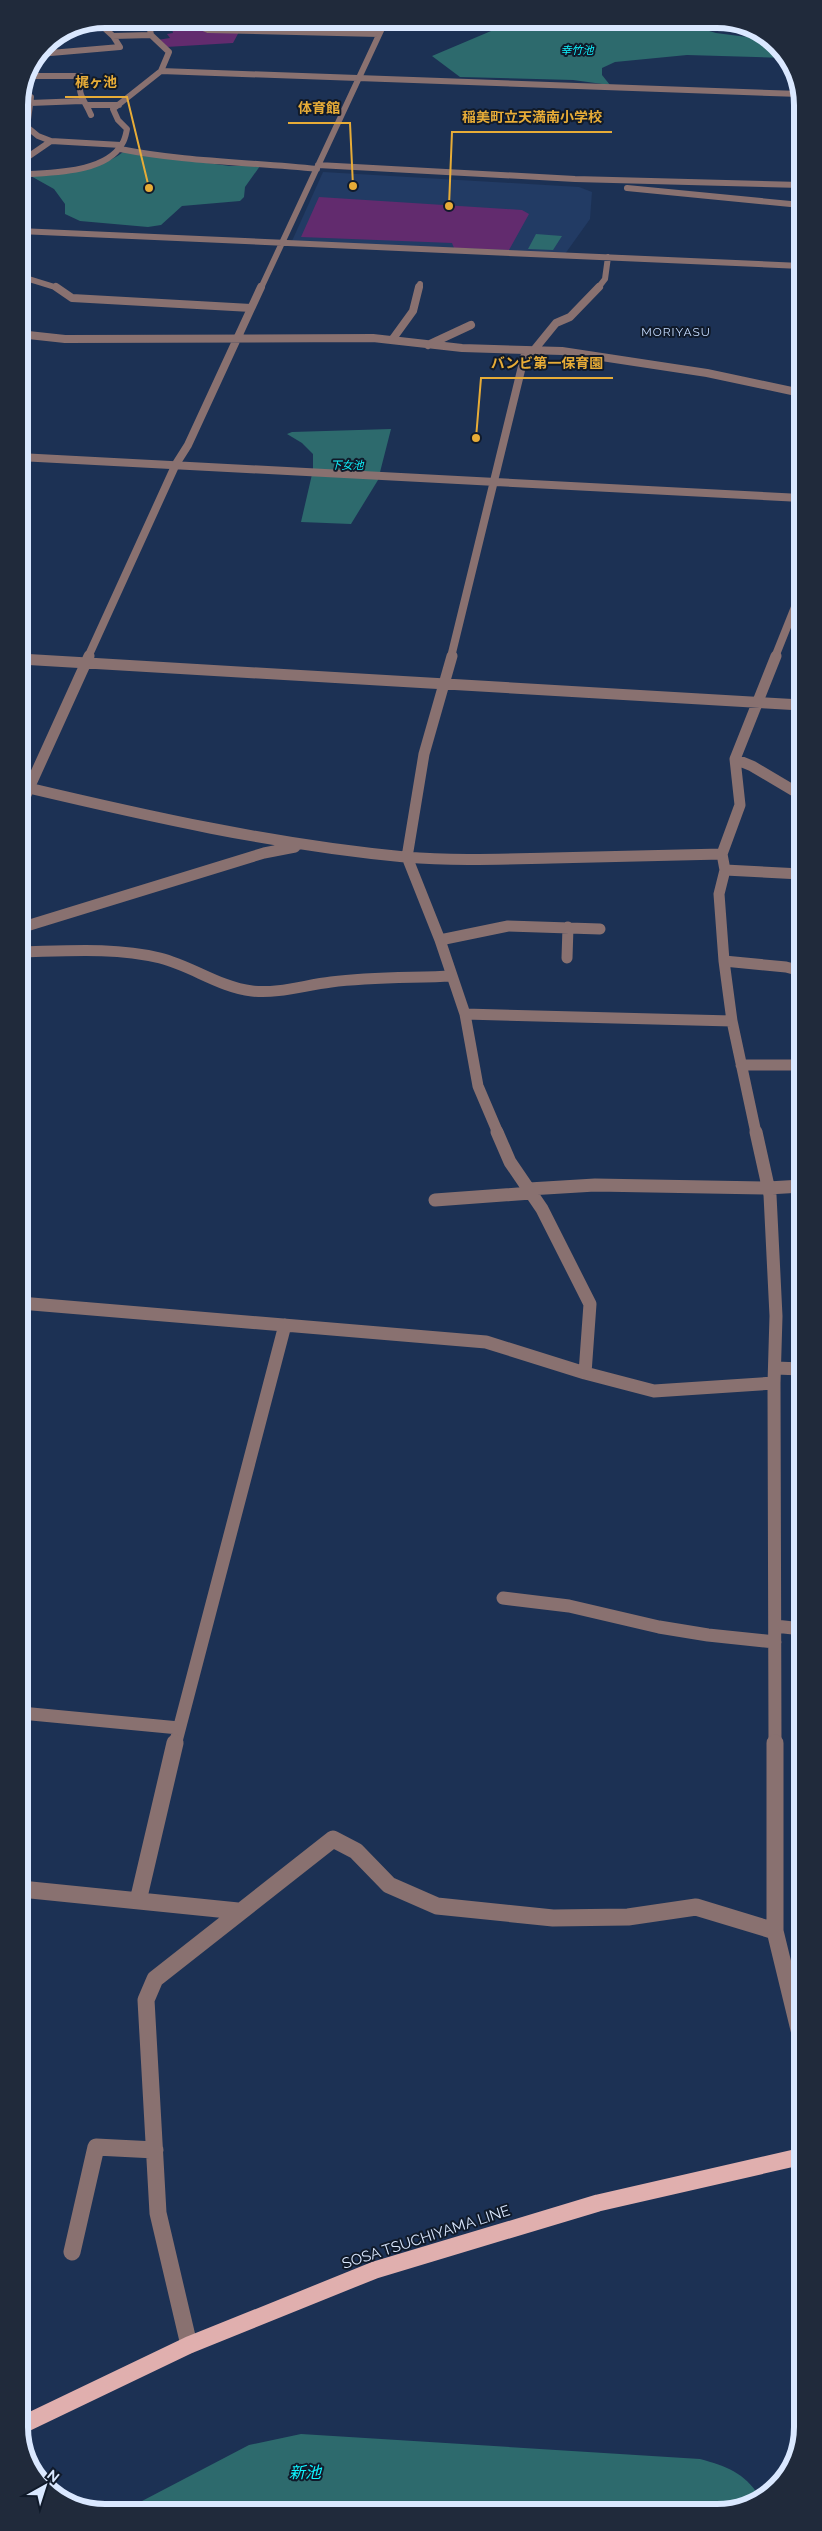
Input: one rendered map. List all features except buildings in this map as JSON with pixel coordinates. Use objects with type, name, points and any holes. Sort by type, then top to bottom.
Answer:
[{"type":"main road","name":"SOSA TSUCHIYAMA LINE","points":[[28,2422],[188,2345],[375,2270],[598,2203],[794,2158]]},
{"type":"street","points":[[47,53],[120,47],[113,36],[104,28]]},
{"type":"street","points":[[203,28],[208,30],[379,34]]},
{"type":"street","points":[[28,780],[85,663],[176,464],[188,445],[236,337],[283,243],[382,28]]},
{"type":"street","points":[[28,174],[91,166],[108,161],[127,136],[128,129],[118,120],[113,109],[161,71],[169,52],[150,29],[113,36]]},
{"type":"street","points":[[161,71],[794,94]]},
{"type":"street","points":[[33,76],[81,76],[79,87],[84,103],[91,115]]},
{"type":"street","points":[[28,119],[31,97],[29,96]]},
{"type":"street","points":[[30,103],[119,105]]},
{"type":"street","points":[[28,128],[38,136],[51,141],[120,147],[157,156],[230,164],[794,185]]},
{"type":"street","points":[[28,157],[51,141]]},
{"type":"street","points":[[328,170],[667,191],[794,204]]},
{"type":"street","points":[[667,191],[670,181]]},
{"type":"street","points":[[28,231],[794,266]]},
{"type":"street","points":[[585,1373],[590,1304],[542,1209],[510,1162],[478,1086],[465,1014],[440,940],[407,858],[424,754],[445,684],[525,354],[534,350],[556,323],[570,316],[595,291],[604,279],[608,258]]},
{"type":"street","points":[[28,279],[57,287],[72,298],[251,308]]},
{"type":"street","points":[[392,340],[413,311],[420,284]]},
{"type":"street","points":[[428,345],[471,325]]},
{"type":"street","points":[[28,335],[65,339],[373,338],[428,345],[587,354],[656,364],[794,392]]},
{"type":"street","points":[[28,457],[794,498]]},
{"type":"street","points":[[794,609],[734,760],[740,805],[722,854],[725,870],[719,894],[724,961],[732,1021],[768,1188],[776,1316],[776,1931],[794,2008]]},
{"type":"street","points":[[28,659],[794,705]]},
{"type":"street","points":[[734,760],[752,765],[794,793]]},
{"type":"street","points":[[28,789],[200,827],[305,845],[407,858],[481,860],[722,854]]},
{"type":"street","points":[[28,926],[264,852],[305,845]]},
{"type":"street","points":[[725,870],[794,874]]},
{"type":"street","points":[[440,940],[508,926],[600,929]]},
{"type":"street","points":[[567,958],[568,927]]},
{"type":"street","points":[[28,952],[122,951],[179,964],[217,982],[244,990],[261,992],[331,982],[452,976]]},
{"type":"street","points":[[724,961],[786,966],[794,968]]},
{"type":"street","points":[[465,1014],[732,1021]]},
{"type":"street","points":[[741,1065],[794,1065]]},
{"type":"street","points":[[435,1200],[595,1185],[675,1184],[768,1188],[794,1186]]},
{"type":"street","points":[[28,1305],[486,1342],[585,1373],[654,1390],[775,1376],[794,1371]]},
{"type":"street","points":[[138,1901],[179,1728],[285,1325]]},
{"type":"street","points":[[503,1598],[569,1606],[659,1627],[708,1635],[775,1634],[794,1630]]},
{"type":"street","points":[[28,1714],[179,1728]]},
{"type":"street","points":[[188,2345],[158,2213],[146,2000],[155,1979],[238,1911],[334,1839],[356,1851],[389,1885],[437,1906],[554,1918],[628,1917],[696,1906],[776,1931]]},
{"type":"street","points":[[28,1890],[238,1911]]},
{"type":"street","points":[[72,2252],[96,2147],[155,2150]]},
{"type":"shaded area","points":[[172,29],[240,30],[233,43],[166,47],[157,40],[170,38],[167,34],[173,33]]},
{"type":"shaded area","points":[[323,172],[579,187],[592,192],[590,219],[565,254],[292,241]]},
{"type":"shaded area","points":[[319,197],[522,210],[529,214],[509,250],[454,248],[452,243],[301,237]]},
{"type":"water","name":"幸竹池","points":[[498,28],[699,28],[716,33],[757,38],[778,58],[687,55],[615,62],[602,68],[602,75],[610,85],[573,80],[460,77],[432,56]]},
{"type":"water","points":[[123,152],[230,166],[260,166],[245,187],[244,197],[240,201],[182,206],[161,225],[148,227],[80,221],[65,214],[65,204],[54,189],[29,175],[78,170],[102,164]]},
{"type":"water","points":[[536,234],[562,236],[553,250],[528,249]]},
{"type":"water","name":"下女池","points":[[391,429],[378,480],[351,524],[301,522],[313,470],[313,454],[302,443],[287,434],[292,432]]},
{"type":"water","name":"新池","points":[[301,2434],[700,2459],[718,2464],[741,2476],[757,2493],[738,2501],[718,2504],[138,2503],[249,2445]]},
{"type":"place","name":"体育館","points":[[353,186]]},
{"type":"place","name":"梶ヶ池","points":[[149,188]]},
{"type":"place","name":"稲美町立天満南小学校","points":[[449,206]]},
{"type":"place","name":"バンビ第一保育園","points":[[476,438]]},
{"type":"district","name":"MORIYASU","points":[[676,332]]}]
